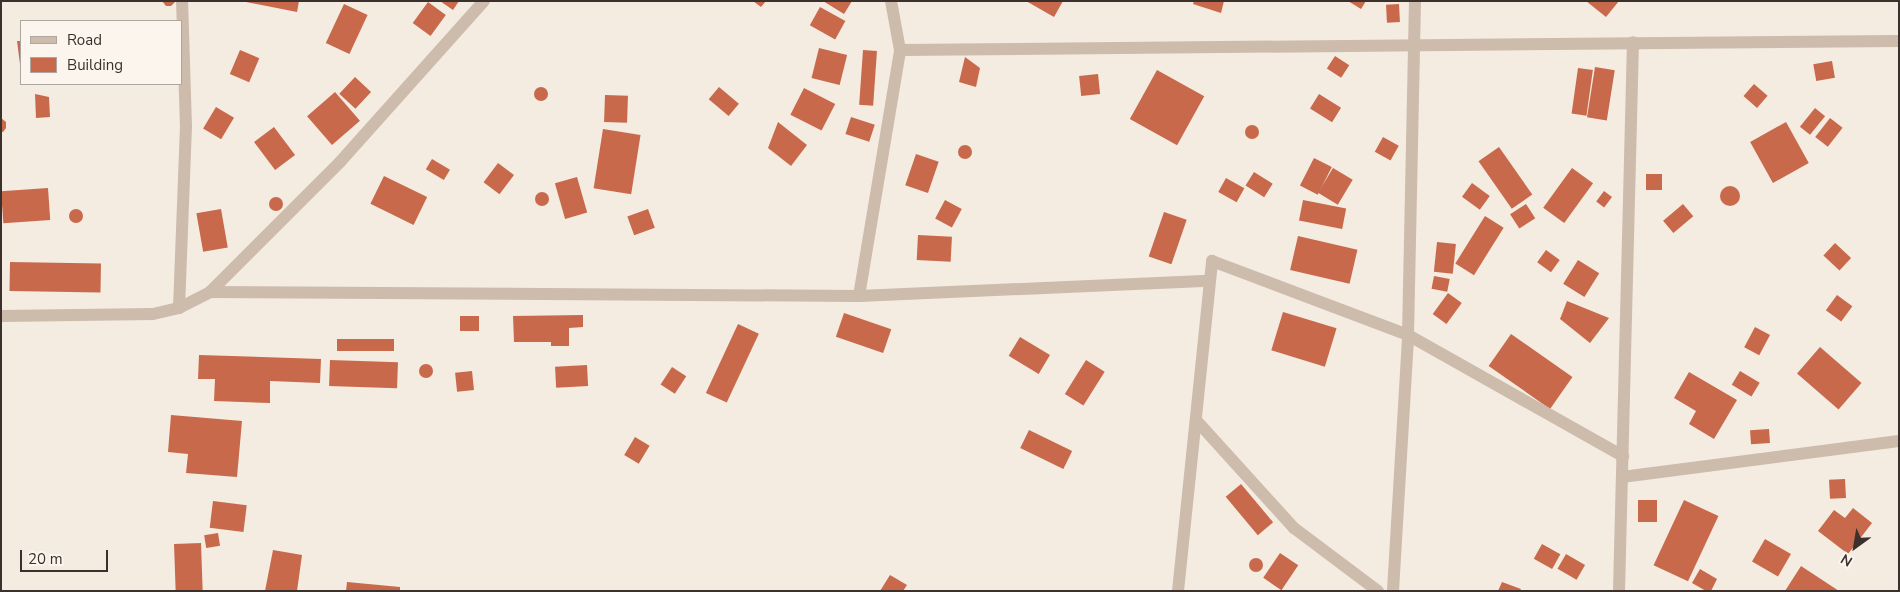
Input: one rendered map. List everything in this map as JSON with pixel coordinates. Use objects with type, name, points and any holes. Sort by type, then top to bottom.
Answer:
[{"type":"street","points":[[179,308],[186,127],[182,1]]},
{"type":"street","points":[[1,316],[153,314],[179,308],[210,292],[340,162],[484,1]]},
{"type":"street","points":[[860,296],[900,50],[891,1]]},
{"type":"street","points":[[1393,591],[1408,335],[1415,1]]},
{"type":"street","points":[[900,50],[1899,41]]},
{"type":"street","points":[[1620,591],[1633,42]]},
{"type":"street","points":[[1178,591],[1208,281],[1212,261],[1408,335],[1623,456]]},
{"type":"street","points":[[210,292],[860,296],[1208,281]]},
{"type":"street","points":[[1196,420],[1294,528],[1378,591]]},
{"type":"street","points":[[1622,477],[1899,441]]},
{"type":"building","points":[[162,1],[176,1],[171,6],[166,6]]},
{"type":"building","points":[[241,1],[299,1],[297,12]]},
{"type":"building","points":[[440,1],[459,1],[453,10]]},
{"type":"building","points":[[753,1],[766,1],[761,7]]},
{"type":"building","points":[[823,1],[852,1],[844,14]]},
{"type":"building","points":[[1026,1],[1063,1],[1054,17]]},
{"type":"building","points":[[1194,1],[1224,1],[1221,13],[1193,4]]},
{"type":"building","points":[[1348,1],[1366,1],[1361,9]]},
{"type":"building","points":[[1586,1],[1619,1],[1606,17]]},
{"type":"building","points":[[428,2],[446,15],[431,36],[413,23]]},
{"type":"building","points":[[344,4],[368,15],[349,54],[326,43]]},
{"type":"building","points":[[1399,4],[1400,22],[1387,23],[1386,5]]},
{"type":"building","points":[[820,7],[845,21],[835,39],[810,25]]},
{"type":"building","points":[[17,41],[20,41],[20,64]]},
{"type":"building","points":[[819,48],[847,55],[840,85],[812,78]]},
{"type":"building","points":[[240,50],[259,58],[249,82],[230,74]]},
{"type":"building","points":[[863,50],[877,51],[873,106],[859,105]]},
{"type":"building","points":[[1335,56],[1349,65],[1341,78],[1327,69]]},
{"type":"building","points":[[965,57],[980,68],[976,87],[959,82]]},
{"type":"building","points":[[1832,61],[1835,78],[1816,81],[1813,64]]},
{"type":"building","points":[[1595,67],[1615,70],[1607,121],[1587,117]]},
{"type":"building","points":[[1578,68],[1593,70],[1586,116],[1572,114]]},
{"type":"building","points":[[1157,70],[1204,96],[1177,145],[1130,119]]},
{"type":"building","points":[[1098,74],[1100,94],[1081,96],[1079,76]]},
{"type":"building","points":[[355,77],[371,92],[355,109],[339,94]]},
{"type":"building","points":[[1754,84],[1768,96],[1757,108],[1744,96]]},
{"type":"building","points":[[541,87],[546,89],[548,94],[546,99],[541,101],[536,99],[534,94],[536,89]]},
{"type":"building","points":[[719,87],[739,104],[729,116],[709,99]]},
{"type":"building","points":[[804,88],[835,104],[822,131],[790,115]]},
{"type":"building","points":[[335,92],[360,121],[332,145],[307,116]]},
{"type":"building","points":[[35,94],[49,97],[50,117],[36,118]]},
{"type":"building","points":[[1319,94],[1341,108],[1332,122],[1310,108]]},
{"type":"building","points":[[605,95],[628,96],[627,123],[604,122]]},
{"type":"building","points":[[216,107],[234,118],[221,139],[203,128]]},
{"type":"building","points":[[1815,108],[1825,116],[1810,135],[1800,127]]},
{"type":"building","points":[[851,117],[875,125],[869,142],[845,134]]},
{"type":"building","points":[[1,118],[6,122],[6,128],[3,132],[1,132]]},
{"type":"building","points":[[1830,118],[1843,128],[1828,147],[1815,137]]},
{"type":"building","points":[[778,122],[807,145],[791,166],[768,148]]},
{"type":"building","points":[[1786,122],[1809,163],[1773,183],[1750,142]]},
{"type":"building","points":[[1252,125],[1257,127],[1259,132],[1257,137],[1252,139],[1247,137],[1245,132],[1247,127]]},
{"type":"building","points":[[274,127],[295,155],[275,170],[254,142]]},
{"type":"building","points":[[603,129],[641,135],[631,194],[594,188]]},
{"type":"building","points":[[1383,137],[1399,146],[1391,161],[1375,152]]},
{"type":"building","points":[[965,145],[970,147],[972,152],[970,157],[965,159],[960,157],[958,152],[960,147]]},
{"type":"building","points":[[1499,147],[1532,195],[1512,209],[1479,161]]},
{"type":"building","points":[[916,154],[939,162],[928,193],[905,185]]},
{"type":"building","points":[[1314,158],[1332,167],[1318,195],[1300,186]]},
{"type":"building","points":[[432,159],[450,170],[444,180],[426,169]]},
{"type":"building","points":[[498,163],[514,175],[500,194],[484,182]]},
{"type":"building","points":[[1333,168],[1353,180],[1338,205],[1318,193]]},
{"type":"building","points":[[1572,168],[1593,183],[1564,223],[1543,208]]},
{"type":"building","points":[[1254,172],[1273,184],[1264,197],[1246,186]]},
{"type":"building","points":[[1646,174],[1662,174],[1662,190],[1646,190]]},
{"type":"building","points":[[384,176],[427,197],[414,225],[370,204]]},
{"type":"building","points":[[577,177],[587,213],[565,219],[555,183]]},
{"type":"building","points":[[1226,178],[1244,188],[1237,202],[1218,192]]},
{"type":"building","points":[[1472,183],[1490,196],[1480,210],[1462,197]]},
{"type":"building","points":[[1730,186],[1737,189],[1740,196],[1737,203],[1730,206],[1723,203],[1720,196],[1723,189]]},
{"type":"building","points":[[48,188],[50,220],[3,223],[1,191]]},
{"type":"building","points":[[1604,191],[1612,197],[1604,207],[1596,201]]},
{"type":"building","points":[[542,192],[547,194],[549,199],[547,204],[542,206],[537,204],[535,199],[537,194]]},
{"type":"building","points":[[276,197],[281,199],[283,204],[281,209],[276,211],[271,209],[269,204],[271,199]]},
{"type":"building","points":[[945,200],[962,209],[952,227],[935,219]]},
{"type":"building","points":[[1303,200],[1346,208],[1342,229],[1299,221]]},
{"type":"building","points":[[1526,204],[1535,218],[1519,229],[1510,214]]},
{"type":"building","points":[[1683,204],[1693,216],[1673,233],[1663,221]]},
{"type":"building","points":[[76,209],[81,211],[83,216],[81,221],[76,223],[71,221],[69,216],[71,211]]},
{"type":"building","points":[[221,209],[228,247],[203,252],[196,213]]},
{"type":"building","points":[[648,209],[655,228],[634,235],[627,217]]},
{"type":"building","points":[[1164,212],[1187,220],[1171,264],[1149,256]]},
{"type":"building","points":[[1485,216],[1504,228],[1474,275],[1455,263]]},
{"type":"building","points":[[918,235],[952,237],[951,262],[917,260]]},
{"type":"building","points":[[1298,236],[1357,250],[1350,284],[1290,270]]},
{"type":"building","points":[[1437,242],[1456,244],[1453,274],[1434,272]]},
{"type":"building","points":[[1835,243],[1851,258],[1839,270],[1823,255]]},
{"type":"building","points":[[1546,250],[1560,260],[1551,272],[1537,262]]},
{"type":"building","points":[[1578,260],[1599,273],[1584,297],[1563,284]]},
{"type":"building","points":[[10,262],[101,264],[100,293],[9,291]]},
{"type":"building","points":[[1434,276],[1450,279],[1447,292],[1432,289]]},
{"type":"building","points":[[1448,293],[1462,303],[1446,324],[1433,314]]},
{"type":"building","points":[[1837,295],[1852,306],[1841,322],[1826,310]]},
{"type":"building","points":[[1567,301],[1609,318],[1590,343],[1560,319]]},
{"type":"building","points":[[1283,312],[1337,328],[1325,367],[1271,350]]},
{"type":"building","points":[[844,313],[891,329],[883,353],[836,337]]},
{"type":"building","points":[[583,315],[583,327],[569,328],[569,346],[551,346],[551,342],[514,342],[513,316]]},
{"type":"building","points":[[460,316],[479,316],[479,331],[460,331]]},
{"type":"building","points":[[738,324],[759,334],[727,403],[706,393]]},
{"type":"building","points":[[1755,327],[1770,335],[1759,355],[1744,347]]},
{"type":"building","points":[[1511,334],[1572,377],[1550,409],[1489,366]]},
{"type":"building","points":[[1020,337],[1050,355],[1039,374],[1009,356]]},
{"type":"building","points":[[337,339],[394,339],[394,351],[337,351]]},
{"type":"building","points":[[1820,347],[1862,383],[1839,409],[1797,373]]},
{"type":"building","points":[[199,355],[321,359],[320,383],[270,381],[270,403],[214,401],[215,379],[198,379]]},
{"type":"building","points":[[330,360],[398,362],[397,388],[329,386]]},
{"type":"building","points":[[1086,360],[1105,372],[1083,406],[1065,394]]},
{"type":"building","points":[[426,364],[431,366],[433,371],[431,376],[426,378],[421,376],[419,371],[421,366]]},
{"type":"building","points":[[587,365],[588,386],[556,388],[555,367]]},
{"type":"building","points":[[672,367],[686,376],[675,394],[661,385]]},
{"type":"building","points":[[472,371],[474,390],[457,392],[455,373]]},
{"type":"building","points":[[1740,371],[1760,383],[1751,397],[1732,385]]},
{"type":"building","points":[[1689,372],[1737,400],[1714,439],[1689,424],[1696,411],[1674,398]]},
{"type":"building","points":[[171,415],[242,421],[237,477],[186,473],[188,454],[168,452]]},
{"type":"building","points":[[1769,429],[1770,443],[1751,444],[1750,430]]},
{"type":"building","points":[[1029,430],[1072,451],[1063,469],[1020,448]]},
{"type":"building","points":[[635,437],[650,446],[639,464],[624,455]]},
{"type":"building","points":[[1845,479],[1846,498],[1830,499],[1829,480]]},
{"type":"building","points":[[1241,484],[1273,522],[1258,535],[1226,497]]},
{"type":"building","points":[[1638,500],[1657,500],[1657,522],[1638,522]]},
{"type":"building","points":[[1684,500],[1718,516],[1688,581],[1654,565]]},
{"type":"building","points":[[213,501],[247,505],[243,532],[210,528]]},
{"type":"building","points":[[1853,508],[1872,523],[1848,554],[1818,531],[1834,510],[1845,518]]},
{"type":"building","points":[[218,533],[220,546],[206,548],[204,535]]},
{"type":"building","points":[[1765,539],[1791,554],[1778,577],[1752,562]]},
{"type":"building","points":[[201,543],[203,591],[176,591],[174,544]]},
{"type":"building","points":[[1542,544],[1560,554],[1552,569],[1534,559]]},
{"type":"building","points":[[273,550],[302,555],[297,591],[265,591]]},
{"type":"building","points":[[1280,553],[1298,565],[1281,590],[1263,578]]},
{"type":"building","points":[[1566,554],[1585,565],[1577,580],[1558,569]]},
{"type":"building","points":[[1256,558],[1261,560],[1263,565],[1261,570],[1256,572],[1251,570],[1249,565],[1251,560]]},
{"type":"building","points":[[1801,566],[1839,591],[1785,591]]},
{"type":"building","points":[[1700,569],[1717,579],[1711,591],[1706,591],[1692,583]]},
{"type":"building","points":[[890,575],[907,585],[903,591],[880,591]]},
{"type":"building","points":[[347,582],[400,587],[400,591],[346,591]]},
{"type":"building","points":[[1502,582],[1521,589],[1520,591],[1498,591]]}]
